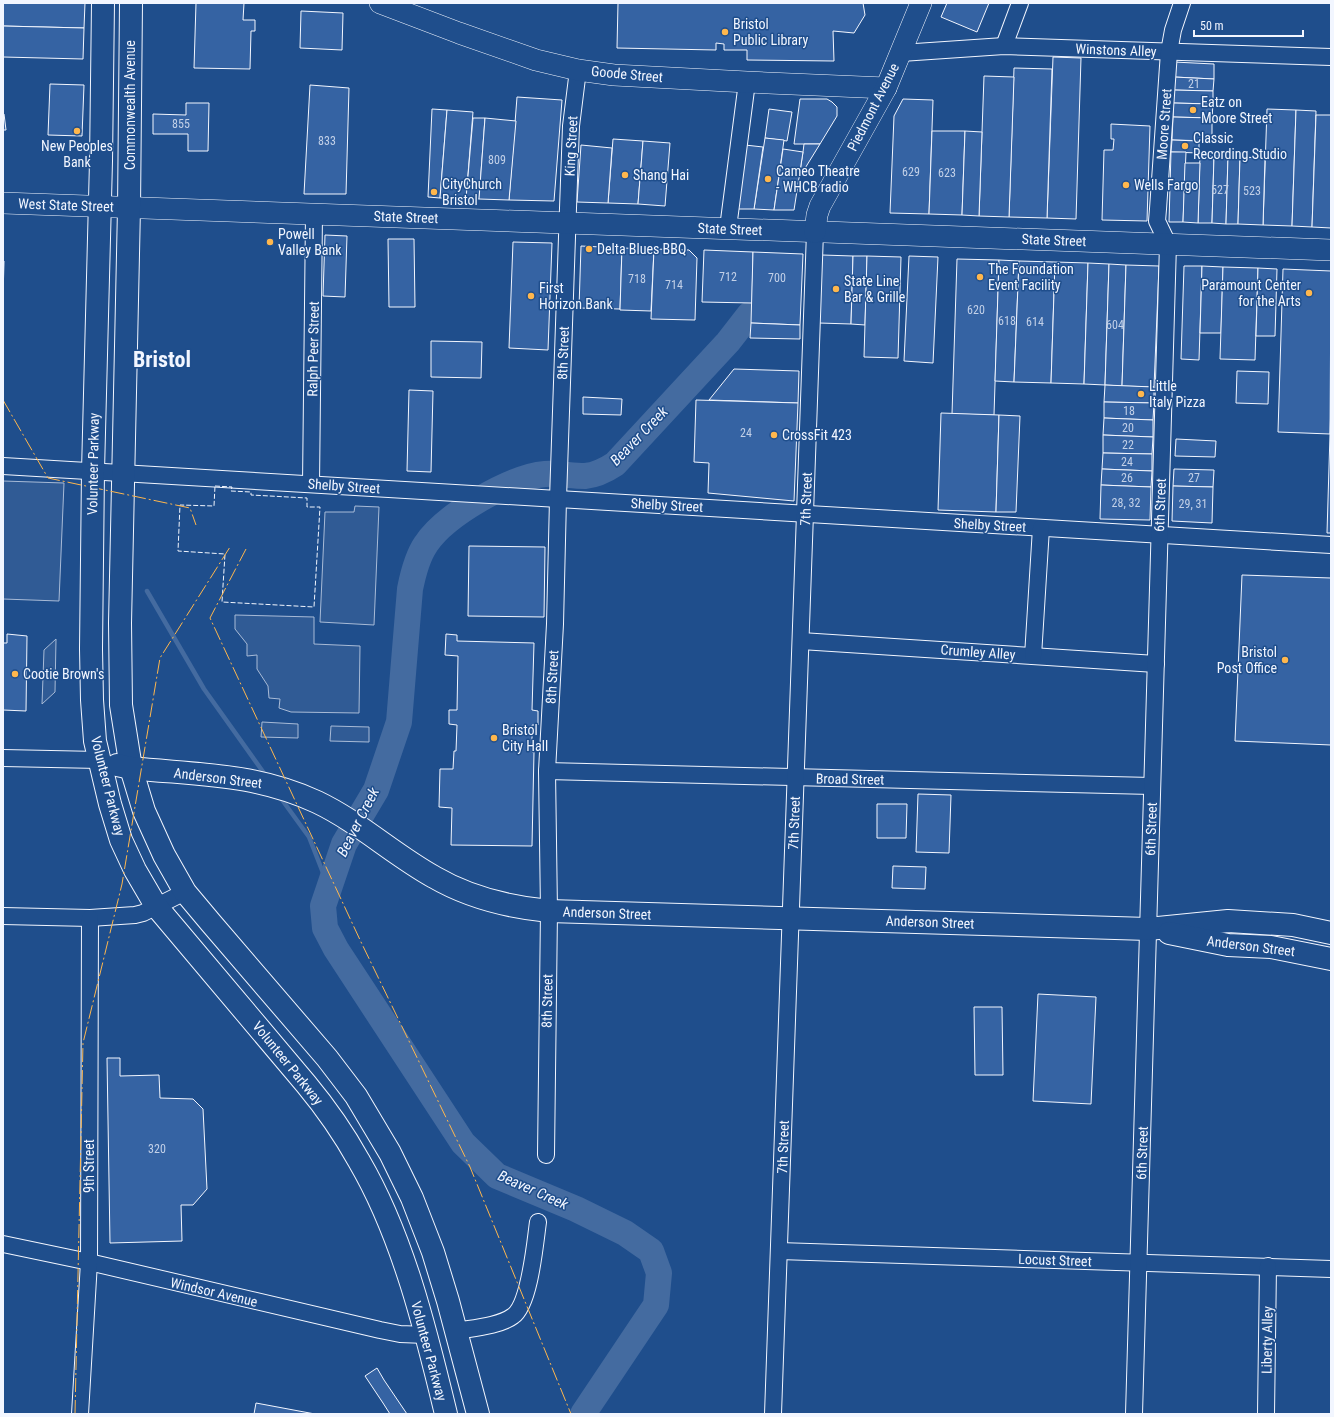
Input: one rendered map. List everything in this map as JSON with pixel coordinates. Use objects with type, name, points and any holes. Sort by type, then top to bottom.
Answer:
[{"type":"highway","name":"Commonwealth Avenue","points":[[100,206],[103,3]]},
{"type":"highway","name":"Commonwealth Avenue","points":[[129,208],[131,3]]},
{"type":"highway","name":"Volunteer Parkway","points":[[100,206],[93,472],[92,676],[93,723],[99,760],[110,804],[121,840],[135,870],[156,906],[326,1108],[360,1162],[378,1198],[412,1285],[446,1414]]},
{"type":"highway","name":"Volunteer Parkway","points":[[129,208],[120,623],[121,704],[131,768],[144,811],[164,855],[185,892],[327,1058],[356,1096],[390,1153],[412,1198],[433,1252],[478,1414]]},
{"type":"highway","name":"Anderson Street","points":[[99,760],[131,768],[211,774],[248,779],[298,794],[319,803],[338,814],[434,878],[470,895],[524,908],[549,911],[1148,929],[1228,921],[1293,925],[1331,933]]},
{"type":"highway","name":"Anderson Street","points":[[1148,929],[1228,945],[1270,948],[1331,959]]},
{"type":"highway","points":[[426,1335],[456,1331]]},
{"type":"main road","name":"Goode Street","points":[[380,3],[536,60],[578,70],[614,75],[886,88]]},
{"type":"main road","name":"Piedmont Avenue","points":[[815,232],[820,206],[886,88],[921,3]]},
{"type":"main road","name":"West State Street","points":[[3,203],[129,208]]},
{"type":"main road","name":"State Street","points":[[129,208],[1331,250]]},
{"type":"street","points":[[1004,46],[1020,3]]},
{"type":"street","name":"Moore Street","points":[[1168,244],[1158,221],[1169,52],[1173,30],[1182,3]]},
{"type":"street","name":"Winstons Alley","points":[[901,53],[1004,46],[1331,58]]},
{"type":"street","name":"King Street","points":[[567,223],[572,126],[578,70]]},
{"type":"street","points":[[728,228],[747,82]]},
{"type":"street","name":"Ralph Peer Street","points":[[311,484],[314,214]]},
{"type":"street","name":"8th Street","points":[[546,1155],[549,911],[547,771],[555,624],[567,223]]},
{"type":"street","name":"7th Street","points":[[773,1414],[815,232]]},
{"type":"street","name":"6th Street","points":[[1134,1414],[1168,244]]},
{"type":"street","name":"Shelby Street","points":[[3,466],[468,494],[558,494],[805,514],[1331,545]]},
{"type":"street","points":[[1033,656],[1041,528]]},
{"type":"street","name":"Crumley Alley","points":[[801,641],[1156,664]]},
{"type":"street","points":[[3,758],[99,760]]},
{"type":"street","name":"Broad Street","points":[[547,771],[1152,786]]},
{"type":"street","points":[[3,916],[90,918],[135,915],[143,913],[185,892]]},
{"type":"street","name":"9th Street","points":[[80,1414],[89,1262],[90,918]]},
{"type":"street","points":[[456,1331],[504,1321],[520,1310],[527,1290],[538,1222]]},
{"type":"street","name":"Windsor Avenue","points":[[3,1244],[89,1262],[380,1330],[400,1334],[426,1335]]},
{"type":"street","name":"Locust Street","points":[[779,1251],[1331,1269]]},
{"type":"street","name":"Liberty Alley","points":[[1266,1414],[1268,1266]]},
{"type":"shaded area","points":[[3,481],[64,483],[59,601],[3,599]]},
{"type":"shaded area","points":[[355,506],[379,507],[374,625],[320,622],[325,512],[354,512]]},
{"type":"shaded area","points":[[235,615],[314,617],[314,644],[360,646],[359,713],[291,712],[279,708],[280,699],[269,698],[268,686],[257,669],[257,655],[247,656],[247,644],[235,629]]},
{"type":"shaded area","points":[[56,639],[55,692],[42,704],[44,650]]},
{"type":"shaded area","points":[[262,722],[298,724],[298,738],[261,737]]},
{"type":"shaded area","points":[[331,726],[369,727],[369,742],[330,741]]},
{"type":"building","points":[[3,3],[85,3],[84,28],[3,26]]},
{"type":"building","points":[[196,3],[244,3],[243,20],[255,20],[255,31],[251,31],[250,69],[194,68]]},
{"type":"building","name":"Bristol Public Library","points":[[618,3],[863,3],[865,15],[854,33],[833,31],[834,61],[747,60],[747,50],[724,50],[724,44],[716,43],[716,50],[617,48]]},
{"type":"building","points":[[947,3],[989,3],[977,32],[941,17]]},
{"type":"building","points":[[301,11],[343,13],[342,50],[300,48]]},
{"type":"building","points":[[3,26],[84,28],[83,59],[3,57]]},
{"type":"building","points":[[1053,57],[1081,58],[1076,219],[1047,218]]},
{"type":"building","points":[[1174,62],[1214,64],[1214,79],[1174,77]]},
{"type":"building","points":[[1014,68],[1052,69],[1047,218],[1009,217]]},
{"type":"building","points":[[984,76],[1014,77],[1009,217],[979,216]]},
{"type":"building","points":[[1174,77],[1214,79],[1213,91],[1173,90]]},
{"type":"building","points":[[50,84],[84,85],[82,136],[48,135]]},
{"type":"building","points":[[310,85],[349,88],[346,194],[304,194]]},
{"type":"building","points":[[1173,90],[1213,91],[1213,104],[1173,103]]},
{"type":"building","points":[[517,97],[562,100],[554,201],[509,200]]},
{"type":"building","points":[[800,99],[827,99],[837,107],[837,116],[820,144],[794,144]]},
{"type":"building","points":[[903,99],[933,100],[929,214],[890,213],[894,116]]},
{"type":"building","points":[[186,103],[209,103],[208,151],[188,151],[188,134],[153,134],[153,114],[186,115]]},
{"type":"building","name":"Eatz on Moore Street","points":[[1173,103],[1213,104],[1212,118],[1173,117]]},
{"type":"building","points":[[432,109],[447,110],[440,198],[428,197]]},
{"type":"building","points":[[769,109],[792,112],[787,141],[765,138]]},
{"type":"building","points":[[1267,109],[1296,110],[1292,226],[1263,225]]},
{"type":"building","points":[[447,110],[473,112],[466,199],[440,198]]},
{"type":"building","points":[[1296,110],[1316,111],[1312,227],[1292,226]]},
{"type":"building","points":[[4,114],[6,130],[3,130]]},
{"type":"building","points":[[1316,115],[1331,115],[1331,228],[1312,227]]},
{"type":"building","points":[[1173,117],[1212,118],[1212,141],[1172,140]]},
{"type":"building","points":[[473,118],[485,118],[479,199],[466,199]]},
{"type":"building","points":[[485,118],[516,121],[509,200],[479,199]]},
{"type":"building","name":"Wells Fargo","points":[[1111,124],[1150,126],[1147,221],[1102,220],[1104,150],[1113,150],[1114,139],[1111,139]]},
{"type":"building","points":[[932,131],[965,131],[962,215],[929,214]]},
{"type":"building","points":[[965,131],[982,132],[979,216],[962,215]]},
{"type":"building","name":"Cameo Theatre - WHCB radio","points":[[765,138],[784,140],[774,210],[754,209]]},
{"type":"building","name":"Shang Hai","points":[[613,139],[643,141],[638,204],[608,203]]},
{"type":"building","name":"Classic Recording Studio","points":[[1172,140],[1199,141],[1199,153],[1171,152]]},
{"type":"building","points":[[643,141],[670,143],[665,206],[638,204]]},
{"type":"building","points":[[804,144],[820,144],[799,178],[803,152]]},
{"type":"building","points":[[581,145],[612,148],[608,203],[577,202]]},
{"type":"building","points":[[745,145],[763,147],[754,209],[735,209]]},
{"type":"building","points":[[783,149],[803,152],[794,210],[774,210]]},
{"type":"building","points":[[1171,152],[1186,152],[1183,222],[1169,222]]},
{"type":"building","points":[[1200,155],[1214,156],[1212,223],[1198,223]]},
{"type":"building","points":[[1214,156],[1228,156],[1226,224],[1212,223]]},
{"type":"building","points":[[1228,156],[1240,157],[1238,224],[1226,224]]},
{"type":"building","points":[[1240,157],[1265,158],[1263,225],[1238,224]]},
{"type":"building","points":[[1185,163],[1200,163],[1198,223],[1183,222]]},
{"type":"building","points":[[325,235],[347,236],[345,297],[323,296]]},
{"type":"building","points":[[388,239],[414,239],[415,307],[389,307]]},
{"type":"building","name":"First Horizon Bank","points":[[513,242],[552,243],[548,350],[509,348]]},
{"type":"building","points":[[581,246],[622,248],[620,309],[579,308]]},
{"type":"building","points":[[622,248],[654,249],[651,311],[620,310]]},
{"type":"building","points":[[654,249],[689,250],[697,258],[695,320],[651,319]]},
{"type":"building","points":[[704,250],[753,252],[752,303],[702,302]]},
{"type":"building","points":[[753,252],[803,254],[800,325],[751,323]]},
{"type":"building","name":"State Line Bar & Grille","points":[[822,255],[853,256],[851,324],[819,323]]},
{"type":"building","points":[[853,256],[867,256],[865,325],[851,324]]},
{"type":"building","points":[[867,256],[901,257],[898,358],[864,357]]},
{"type":"building","points":[[909,256],[938,257],[933,363],[904,361]]},
{"type":"building","points":[[957,259],[999,260],[994,415],[952,414]]},
{"type":"building","points":[[999,260],[1019,261],[1014,382],[995,381]]},
{"type":"building","points":[[3,261],[4,261],[3,297]]},
{"type":"building","points":[[1019,261],[1055,262],[1051,383],[1014,382]]},
{"type":"building","points":[[1055,262],[1088,263],[1084,384],[1051,383]]},
{"type":"building","points":[[1088,263],[1109,264],[1105,385],[1084,384]]},
{"type":"building","points":[[1109,264],[1126,265],[1122,386],[1105,385]]},
{"type":"building","points":[[1126,265],[1159,266],[1154,387],[1122,386]]},
{"type":"building","points":[[1184,266],[1202,266],[1199,360],[1181,359]]},
{"type":"building","points":[[1202,266],[1223,267],[1221,333],[1200,333]]},
{"type":"building","points":[[1223,267],[1258,268],[1255,360],[1220,359]]},
{"type":"building","points":[[1258,268],[1277,269],[1275,336],[1256,336]]},
{"type":"building","points":[[1283,269],[1331,271],[1330,434],[1278,432]]},
{"type":"building","points":[[751,323],[800,325],[800,339],[750,338]]},
{"type":"building","points":[[431,341],[482,342],[481,378],[431,377]]},
{"type":"building","points":[[734,369],[799,371],[798,403],[709,400]]},
{"type":"building","points":[[1237,371],[1269,372],[1268,404],[1236,403]]},
{"type":"building","points":[[1105,385],[1154,387],[1154,403],[1104,402]]},
{"type":"building","points":[[409,390],[433,391],[431,472],[407,471]]},
{"type":"building","points":[[583,397],[622,399],[621,415],[583,414]]},
{"type":"building","points":[[696,400],[798,403],[794,501],[708,493],[709,463],[694,462]]},
{"type":"building","points":[[1104,402],[1154,403],[1153,420],[1104,418]]},
{"type":"building","points":[[1331,403],[1331,434],[1330,434]]},
{"type":"building","points":[[941,413],[999,415],[996,512],[938,510]]},
{"type":"building","points":[[999,415],[1020,416],[1016,512],[996,512]]},
{"type":"building","points":[[1104,418],[1153,420],[1153,437],[1103,435]]},
{"type":"building","points":[[1330,434],[1331,533],[1327,533]]},
{"type":"building","points":[[1103,435],[1153,437],[1152,454],[1103,453]]},
{"type":"building","points":[[1176,439],[1216,441],[1215,457],[1175,456]]},
{"type":"building","points":[[1103,453],[1152,454],[1152,471],[1102,469]]},
{"type":"building","points":[[1102,469],[1152,471],[1151,487],[1101,485]]},
{"type":"building","points":[[1174,469],[1214,470],[1213,487],[1173,486]]},
{"type":"building","points":[[1101,485],[1151,487],[1150,520],[1100,519]]},
{"type":"building","points":[[1173,486],[1213,487],[1212,523],[1172,521]]},
{"type":"building","points":[[469,546],[545,547],[544,617],[468,616]]},
{"type":"building","name":"Bristol Post Office","points":[[1242,575],[1331,578],[1331,745],[1235,741]]},
{"type":"building","name":"Cootie Brown's","points":[[7,634],[27,636],[26,711],[3,710],[3,643],[7,643]]},
{"type":"building","name":"Bristol City Hall","points":[[446,634],[457,635],[457,641],[534,643],[532,710],[538,711],[538,725],[532,725],[532,752],[534,752],[532,846],[451,845],[452,808],[439,807],[440,769],[453,769],[454,751],[456,751],[457,725],[449,724],[449,710],[457,710],[458,656],[445,655]]},
{"type":"building","points":[[918,794],[951,795],[949,853],[916,852]]},
{"type":"building","points":[[877,804],[907,804],[906,838],[877,838]]},
{"type":"building","points":[[893,866],[926,867],[925,889],[892,888]]},
{"type":"building","points":[[1038,994],[1096,997],[1091,1104],[1033,1101]]},
{"type":"building","points":[[974,1007],[1002,1007],[1003,1075],[975,1075]]},
{"type":"building","points":[[107,1058],[120,1058],[120,1076],[159,1075],[160,1098],[193,1099],[203,1109],[207,1189],[193,1205],[181,1205],[182,1241],[110,1243]]},
{"type":"building","points":[[377,1368],[407,1414],[390,1414],[365,1376]]},
{"type":"building","points":[[256,1403],[315,1414],[254,1414]]},
{"type":"waterway","name":"Beaver Creek","points":[[583,1414],[656,1305],[659,1273],[651,1251],[625,1233],[576,1209],[497,1176],[463,1143],[336,949],[325,928],[323,906],[344,844],[376,790],[399,722],[410,589],[418,560],[426,544],[448,521],[463,510],[480,499],[515,482],[545,474],[580,476],[593,475],[615,464],[728,342],[749,315]]},
{"type":"waterway","points":[[147,591],[204,689],[266,776]]},
{"type":"waterway","points":[[280,797],[309,837],[329,888]]},
{"type":"fence","points":[[215,486],[232,487],[231,491],[251,492],[251,495],[307,498],[307,507],[320,507],[314,607],[222,602],[225,554],[178,551],[180,505],[214,506],[215,486]]},
{"type":"power","points":[[3,400],[48,478],[190,508],[196,525]]},
{"type":"power","points":[[75,1414],[83,1043],[122,884],[160,658],[230,547]]},
{"type":"power","points":[[246,549],[210,618],[361,942],[470,1167],[571,1414]]},
{"type":"place","name":"Bristol Public Library","points":[[725,32]]},
{"type":"place","name":"Eatz on Moore Street","points":[[1193,110]]},
{"type":"place","name":"New Peoples Bank","points":[[77,131]]},
{"type":"place","name":"Classic Recording Studio","points":[[1185,146]]},
{"type":"place","name":"Shang Hai","points":[[625,175]]},
{"type":"place","name":"Cameo Theatre - WHCB radio","points":[[768,179]]},
{"type":"place","name":"Wells Fargo","points":[[1126,185]]},
{"type":"place","name":"CityChurch Bristol","points":[[434,192]]},
{"type":"place","name":"Powell Valley Bank","points":[[270,242]]},
{"type":"place","name":"Delta Blues BBQ","points":[[589,249]]},
{"type":"place","name":"The Foundation Event Facility","points":[[980,277]]},
{"type":"place","name":"State Line Bar & Grille","points":[[836,289]]},
{"type":"place","name":"Paramount Center for the Arts","points":[[1309,293]]},
{"type":"place","name":"First Horizon Bank","points":[[531,296]]},
{"type":"place","name":"Little Italy Pizza","points":[[1141,394]]},
{"type":"place","name":"CrossFit 423","points":[[774,435]]},
{"type":"place","name":"Bristol Post Office","points":[[1285,660]]},
{"type":"place","name":"Cootie Brown's","points":[[15,674]]},
{"type":"place","name":"Bristol City Hall","points":[[494,738]]},
{"type":"district","name":"Bristol","points":[[162,359]]}]
